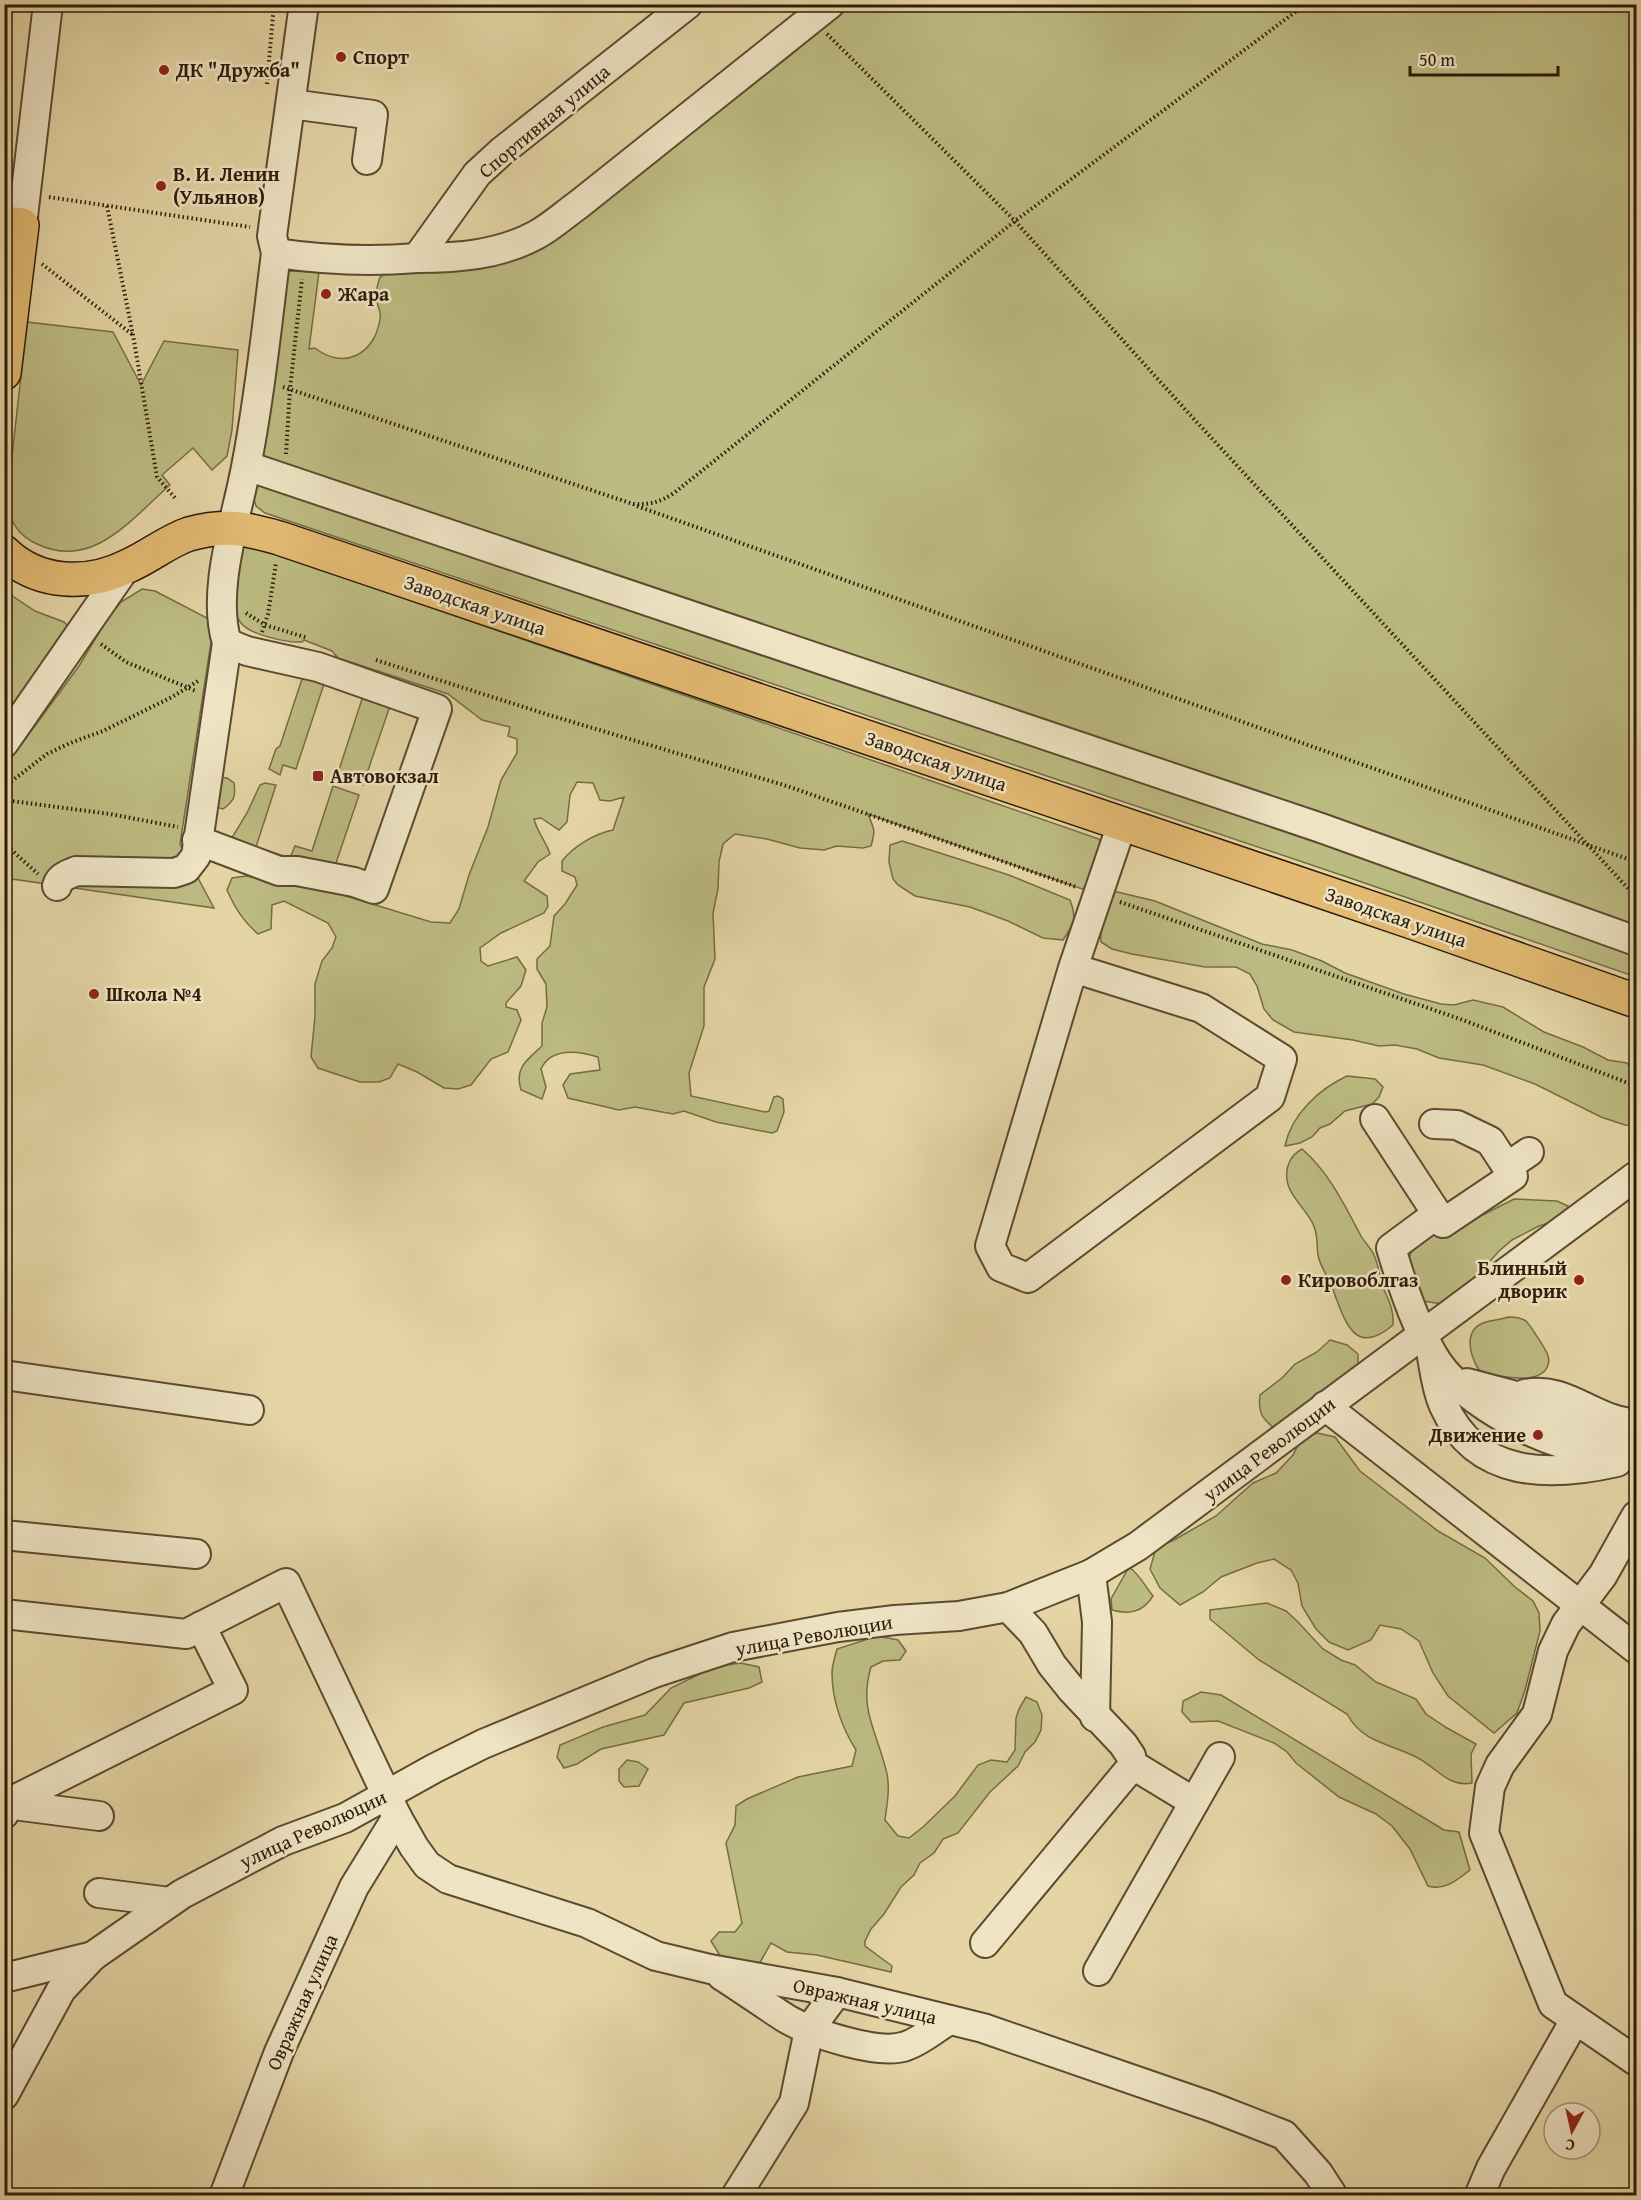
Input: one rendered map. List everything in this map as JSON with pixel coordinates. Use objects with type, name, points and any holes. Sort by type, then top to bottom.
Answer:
[{"type":"main road","points":[[4,373],[19,257],[13,224]]},
{"type":"main road","points":[[4,552],[14,561],[38,574],[70,580],[93,579],[126,567],[187,535],[233,526]]},
{"type":"main road","name":"Заводская улица","points":[[233,526],[279,538],[1412,922],[1636,1001]]},
{"type":"street","points":[[13,224],[48,4]]},
{"type":"street","points":[[51,882],[58,881],[76,871],[174,873],[186,868],[196,856],[189,834],[227,643],[221,612],[233,526],[247,466],[259,380],[276,253],[272,236],[304,4]]},
{"type":"street","name":"Спортивная улица","points":[[417,258],[477,174],[501,152],[688,4]]},
{"type":"street","points":[[276,253],[358,261],[461,258],[506,248],[537,235],[821,12]]},
{"type":"street","points":[[291,104],[374,115],[367,160]]},
{"type":"street","points":[[247,466],[1310,824],[1636,942]]},
{"type":"street","points":[[4,743],[126,567]]},
{"type":"street","points":[[189,834],[279,871],[297,871],[354,882],[374,889],[437,709],[318,667],[247,651],[227,643]]},
{"type":"street","points":[[1073,968],[1202,1008],[1282,1059],[1270,1097],[1028,1278],[1001,1267],[990,1246],[1073,968],[1122,824]]},
{"type":"street","points":[[1376,1119],[1443,1223],[1513,1176],[1518,1160],[1490,1141],[1457,1125],[1434,1124]]},
{"type":"street","name":"улица Революции","points":[[4,2095],[61,1990],[93,1956],[182,1894],[283,1841],[345,1818],[392,1806],[435,1768],[483,1744],[654,1673],[733,1647],[838,1627],[895,1620],[959,1616],[1008,1607],[1091,1574],[1138,1546],[1325,1406],[1434,1358],[1636,1176]]},
{"type":"street","points":[[1437,1214],[1390,1248],[1401,1283],[1434,1358],[1440,1396],[1455,1426],[1476,1446],[1498,1461],[1538,1471],[1566,1471],[1629,1455]]},
{"type":"street","points":[[1434,1358],[1478,1387],[1516,1396],[1589,1435],[1636,1436]]},
{"type":"street","points":[[1434,1358],[1471,1395],[1496,1412],[1551,1441],[1591,1451],[1614,1451],[1629,1455]]},
{"type":"street","points":[[4,1376],[249,1410]]},
{"type":"street","points":[[1516,1396],[1535,1392],[1551,1394],[1580,1405],[1606,1419],[1636,1423]]},
{"type":"street","points":[[1325,1406],[1636,1649]]},
{"type":"street","points":[[1636,1516],[1603,1575],[1566,1624],[1553,1651],[1537,1714],[1500,1765],[1490,1787],[1484,1833],[1554,2004],[1636,2061]]},
{"type":"street","points":[[4,1535],[196,1554]]},
{"type":"street","points":[[1091,1574],[1097,1622],[1095,1717]]},
{"type":"street","points":[[4,1614],[186,1634],[286,1583],[392,1806]]},
{"type":"street","points":[[1008,1607],[1032,1633],[1052,1665],[1095,1717],[1123,1744],[1131,1756],[1133,1765],[1194,1802]]},
{"type":"street","points":[[5,1809],[233,1690],[201,1626]]},
{"type":"street","points":[[1098,1971],[1220,1757]]},
{"type":"street","points":[[986,1943],[1133,1765]]},
{"type":"street","name":"Овражная улица","points":[[392,1806],[414,1847],[427,1865],[448,1879],[587,1923],[656,1956],[710,1970],[837,1992],[949,2020],[1035,2045],[1212,2107],[1284,2136],[1318,2173],[1333,2196]]},
{"type":"street","name":"Овражная улица","points":[[224,2196],[279,2052],[392,1806]]},
{"type":"street","points":[[5,1809],[99,1816]]},
{"type":"street","points":[[99,1893],[170,1902]]},
{"type":"street","points":[[4,1978],[93,1956]]},
{"type":"street","points":[[710,1970],[809,2030],[860,2045],[882,2049],[906,2047],[949,2020]]},
{"type":"street","points":[[736,2196],[794,2103],[809,2030],[837,1992]]},
{"type":"street","points":[[1479,2196],[1491,2168],[1575,2020]]},
{"type":"path","points":[[633,504],[647,505],[660,502],[674,493],[1015,221],[1306,4]]},
{"type":"path","points":[[821,12],[1636,897]]},
{"type":"path","points":[[47,197],[254,228]]},
{"type":"path","points":[[106,206],[133,335],[157,477],[176,499]]},
{"type":"path","points":[[19,257],[37,260],[133,335]]},
{"type":"path","points":[[259,380],[633,504],[1636,862]]},
{"type":"path","points":[[245,613],[266,625],[311,639]]},
{"type":"path","points":[[95,639],[126,662],[202,694]]},
{"type":"path","points":[[367,657],[549,715],[787,786],[1463,1020],[1636,1086]]},
{"type":"path","points":[[4,800],[110,814],[189,834]]},
{"type":"path","points":[[4,843],[51,882]]},
{"type":"shaded area","points":[[852,5],[1636,5],[1636,977],[1353,879],[265,513],[256,506],[253,496],[287,275],[290,271],[319,272],[309,349],[315,348],[326,355],[337,358],[356,355],[372,342],[377,331],[380,310],[376,294],[380,277],[386,274],[456,270],[569,228]]},
{"type":"shaded area","points":[[27,322],[113,332],[141,385],[164,341],[238,350],[232,430],[227,456],[212,470],[193,448],[162,475],[170,485],[126,525],[94,546],[76,551],[57,551],[25,537],[16,527],[10,515],[7,501]]},
{"type":"shaded area","points":[[248,546],[1099,839],[1103,848],[1092,884],[1082,889],[868,814],[874,829],[873,836],[871,846],[863,848],[837,846],[824,850],[800,848],[767,839],[735,834],[723,844],[719,862],[718,889],[713,913],[715,959],[704,987],[704,1026],[689,1073],[691,1096],[765,1112],[769,1111],[774,1097],[778,1096],[783,1099],[784,1112],[777,1131],[772,1133],[716,1122],[684,1111],[673,1114],[635,1107],[619,1110],[568,1098],[563,1085],[570,1074],[600,1070],[598,1057],[582,1053],[558,1054],[546,1062],[541,1069],[546,1087],[542,1099],[521,1090],[519,1076],[523,1065],[542,1046],[542,1023],[547,1007],[546,984],[537,969],[537,959],[550,946],[554,916],[577,885],[575,877],[562,871],[562,861],[585,841],[613,830],[624,797],[610,801],[600,800],[593,783],[577,782],[570,795],[567,822],[559,830],[541,818],[534,819],[550,854],[538,862],[524,881],[547,896],[548,906],[544,913],[501,933],[480,948],[481,961],[488,966],[517,957],[526,970],[521,986],[506,1003],[506,1007],[517,1010],[521,1020],[508,1052],[491,1059],[471,1085],[458,1089],[444,1088],[398,1064],[390,1078],[379,1082],[360,1082],[318,1068],[311,1057],[315,984],[322,961],[332,948],[336,937],[328,923],[284,901],[272,905],[271,929],[258,934],[244,919],[230,897],[227,890],[232,878],[246,876],[333,892],[431,922],[450,923],[459,909],[469,875],[488,827],[501,780],[517,753],[517,739],[508,736],[510,727],[482,720],[448,694],[338,658],[332,651],[304,640],[296,642],[279,640],[261,635],[246,627],[241,623],[235,611],[230,588],[241,547]]},
{"type":"shaded area","points":[[142,589],[155,591],[207,618],[213,629],[180,844],[214,908],[5,878],[4,768],[79,666],[109,616],[121,602]]},
{"type":"shaded area","points":[[5,591],[35,611],[64,622],[70,628],[5,726]]},
{"type":"shaded area","points":[[305,677],[324,684],[296,769],[283,765],[280,775],[269,769],[276,749],[280,746],[302,679]]},
{"type":"shaded area","points":[[363,696],[390,706],[363,785],[337,776]]},
{"type":"shaded area","points":[[218,777],[227,778],[234,783],[233,798],[230,804],[223,809],[212,806]]},
{"type":"shaded area","points":[[265,783],[276,785],[256,847],[290,858],[295,846],[312,851],[333,786],[359,795],[336,863],[355,870],[283,867],[230,841],[260,785]]},
{"type":"shaded area","points":[[902,841],[1009,875],[1070,900],[1074,916],[1070,930],[1063,940],[1043,938],[1008,921],[970,907],[915,896],[893,879],[889,862],[890,845]]},
{"type":"shaded area","points":[[1113,891],[1155,901],[1262,944],[1292,950],[1322,961],[1345,973],[1404,994],[1441,1004],[1454,1005],[1473,1000],[1503,1007],[1544,1032],[1583,1047],[1608,1060],[1627,1063],[1635,1072],[1636,1079],[1636,1126],[1601,1117],[1535,1084],[1483,1065],[1439,1058],[1417,1049],[1395,1045],[1379,1046],[1294,1032],[1273,1020],[1264,1009],[1257,986],[1250,974],[1236,967],[1205,967],[1132,954],[1112,949],[1101,942],[1100,923]]},
{"type":"shaded area","points":[[1347,1076],[1375,1079],[1383,1087],[1379,1097],[1372,1104],[1345,1111],[1330,1124],[1320,1128],[1312,1137],[1300,1143],[1285,1146],[1293,1124],[1308,1104],[1326,1088]]},
{"type":"shaded area","points":[[1302,1149],[1328,1179],[1375,1258],[1393,1318],[1393,1325],[1379,1335],[1368,1338],[1359,1336],[1351,1330],[1320,1263],[1315,1229],[1288,1186],[1287,1170],[1290,1162]]},
{"type":"shaded area","points":[[1514,1199],[1557,1201],[1568,1206],[1567,1217],[1539,1226],[1512,1240],[1478,1275],[1442,1304],[1423,1301],[1406,1271],[1417,1237],[1459,1227]]},
{"type":"shaded area","points":[[1508,1317],[1526,1321],[1547,1353],[1548,1365],[1544,1372],[1537,1376],[1506,1377],[1479,1370],[1476,1364],[1470,1344],[1473,1332],[1483,1323]]},
{"type":"shaded area","points":[[1330,1340],[1347,1345],[1358,1354],[1358,1366],[1280,1425],[1273,1427],[1261,1413],[1260,1395],[1282,1378],[1295,1364],[1317,1352]]},
{"type":"shaded area","points":[[1317,1433],[1335,1437],[1360,1471],[1438,1531],[1485,1558],[1533,1601],[1539,1613],[1540,1631],[1525,1690],[1517,1713],[1494,1733],[1448,1696],[1433,1673],[1419,1641],[1401,1629],[1380,1625],[1371,1640],[1348,1650],[1329,1642],[1316,1629],[1302,1606],[1298,1583],[1291,1570],[1274,1559],[1221,1577],[1203,1592],[1180,1605],[1160,1588],[1150,1569],[1156,1548],[1216,1516],[1253,1483],[1276,1473],[1293,1455],[1301,1439]]},
{"type":"shaded area","points":[[1129,1567],[1153,1596],[1145,1606],[1135,1611],[1112,1610],[1111,1599]]},
{"type":"shaded area","points":[[1267,1603],[1286,1611],[1323,1649],[1355,1665],[1376,1682],[1416,1699],[1426,1714],[1476,1744],[1471,1754],[1472,1783],[1463,1784],[1448,1779],[1421,1760],[1368,1737],[1353,1724],[1347,1714],[1259,1660],[1210,1619],[1210,1610]]},
{"type":"shaded area","points":[[877,1636],[898,1640],[906,1651],[900,1660],[883,1661],[871,1667],[867,1696],[871,1721],[888,1780],[885,1820],[898,1836],[909,1838],[923,1827],[955,1796],[978,1765],[991,1760],[1007,1762],[1015,1750],[1016,1718],[1026,1697],[1037,1702],[1042,1715],[1041,1730],[1018,1766],[990,1792],[958,1833],[943,1839],[934,1853],[920,1863],[914,1875],[901,1887],[884,1914],[871,1929],[865,1946],[892,1966],[891,1972],[817,1955],[787,1952],[771,1943],[758,1966],[724,1962],[711,1941],[719,1932],[735,1932],[742,1923],[726,1843],[735,1825],[736,1806],[798,1777],[852,1766],[856,1750],[842,1723],[836,1703],[832,1683],[833,1664],[837,1649]]},
{"type":"shaded area","points":[[740,1663],[759,1667],[762,1682],[749,1688],[684,1703],[664,1735],[601,1749],[577,1764],[564,1768],[557,1757],[560,1745],[603,1727],[645,1715],[671,1688],[714,1667]]},
{"type":"shaded area","points":[[1201,1692],[1221,1695],[1444,1830],[1459,1832],[1470,1870],[1445,1886],[1428,1886],[1410,1849],[1392,1826],[1376,1814],[1339,1797],[1274,1743],[1218,1721],[1191,1722],[1182,1712],[1183,1701]]},
{"type":"shaded area","points":[[627,1760],[638,1762],[648,1769],[639,1786],[624,1787],[619,1781],[619,1769]]},
{"type":"place","name":"Спорт","points":[[341,57]]},
{"type":"place","name":"ДК \"Дружба\"","points":[[164,70]]},
{"type":"place","name":"В. И. Ленин (Ульянов)","points":[[161,186]]},
{"type":"place","name":"Жара","points":[[326,294]]},
{"type":"place","name":"Автовокзал","points":[[318,776]]},
{"type":"place","name":"Школа №4","points":[[94,994]]},
{"type":"place","name":"Кировоблгаз","points":[[1286,1280]]},
{"type":"place","name":"Блинный дворик","points":[[1579,1280]]},
{"type":"place","name":"Движение","points":[[1538,1435]]}]
